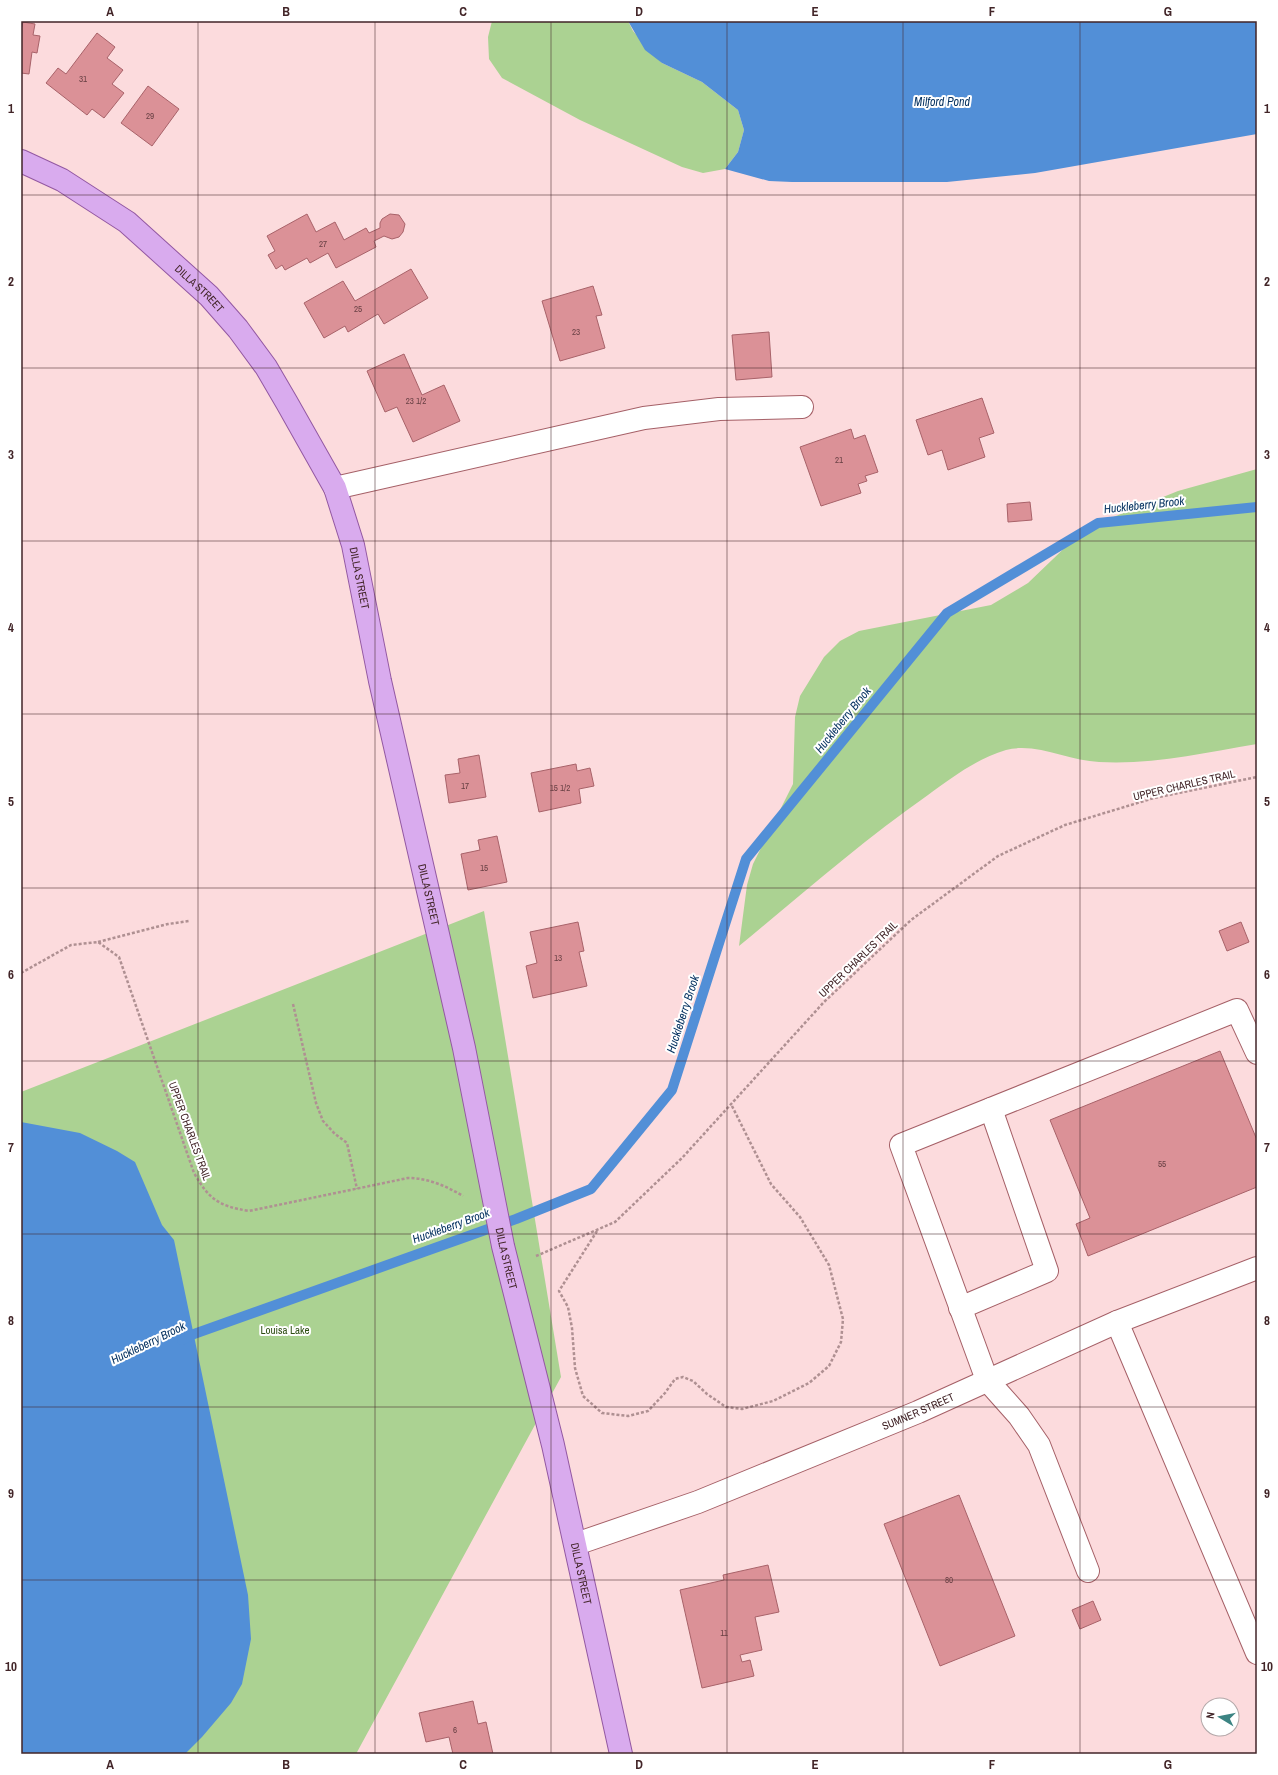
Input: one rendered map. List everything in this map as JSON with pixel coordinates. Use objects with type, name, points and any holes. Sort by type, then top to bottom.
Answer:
[{"type":"main road","name":"DILLA STREET","points":[[21,161],[62,180],[127,222],[209,296],[238,329],[266,367],[288,402],[335,488],[353,546],[380,681],[464,1048],[503,1246],[576,1544],[621,1754]]},
{"type":"street","points":[[335,488],[644,418],[719,409],[802,407]]},
{"type":"street","points":[[1088,1571],[1039,1445],[1019,1416],[987,1380],[901,1145],[1237,1010],[1257,1053]]},
{"type":"street","points":[[960,1308],[1047,1271],[991,1109]]},
{"type":"street","name":"SUMNER STREET","points":[[576,1544],[698,1502],[918,1412],[1117,1322],[1257,1268]]},
{"type":"street","points":[[1117,1322],[1257,1653]]},
{"type":"path","name":"UPPER CHARLES TRAIL","points":[[535,1257],[615,1222],[682,1158],[824,1002],[911,920],[998,856],[1065,825],[1154,798],[1257,777]]},
{"type":"path","points":[[21,973],[71,945],[98,942],[168,924],[189,921]]},
{"type":"path","name":"UPPER CHARLES TRAIL","points":[[98,942],[119,957],[194,1172],[204,1190],[218,1202],[231,1208],[249,1211],[390,1181],[417,1178],[438,1184],[464,1196]]},
{"type":"path","points":[[293,1004],[316,1103],[323,1121],[334,1134],[347,1143],[357,1188]]},
{"type":"path","points":[[597,1230],[559,1291],[568,1307],[572,1328],[575,1368],[583,1396],[602,1413],[628,1416],[648,1411],[666,1393],[675,1379],[683,1377],[693,1381],[707,1394],[726,1407],[742,1409],[773,1401],[809,1383],[829,1366],[841,1342],[843,1319],[829,1265],[800,1217],[771,1184],[731,1104]]},
{"type":"green space","points":[[492,21],[628,21],[633,31],[662,63],[702,82],[738,110],[744,130],[738,152],[725,169],[703,173],[682,167],[580,120],[502,78],[489,59],[488,37]]},
{"type":"green space","points":[[1257,469],[1257,744],[1178,758],[1139,762],[1088,761],[1029,748],[1006,750],[985,758],[946,782],[879,831],[739,946],[747,885],[753,864],[793,784],[795,717],[800,696],[824,657],[840,641],[859,631],[991,605],[1028,583],[1077,536],[1096,524],[1178,491]]},
{"type":"green space","name":"Louisa Lake","points":[[484,911],[561,1377],[356,1754],[21,1754],[21,1092]]},
{"type":"water","name":"Milford Pond","points":[[628,21],[1257,21],[1257,134],[1035,173],[947,182],[769,181],[725,169],[738,152],[744,130],[738,110],[702,82],[662,63],[645,50]]},
{"type":"water","points":[[21,1122],[80,1133],[117,1151],[135,1162],[162,1225],[174,1240],[248,1595],[251,1639],[242,1684],[231,1703],[202,1737],[185,1754],[21,1754]]},
{"type":"building","points":[[23,22],[35,24],[33,35],[40,36],[37,53],[32,52],[29,74],[21,73],[21,30]]},
{"type":"building","points":[[97,33],[115,47],[107,58],[123,70],[112,84],[124,93],[104,118],[92,109],[87,115],[46,83],[58,68],[66,74]]},
{"type":"building","points":[[148,86],[179,109],[152,146],[121,123]]},
{"type":"building","points":[[307,214],[316,232],[335,222],[344,240],[366,228],[369,233],[380,228],[382,219],[390,214],[399,215],[405,224],[403,232],[399,237],[392,239],[384,236],[374,241],[376,247],[336,268],[328,253],[310,263],[307,258],[285,270],[282,265],[276,269],[268,255],[275,251],[267,236]]},
{"type":"building","points":[[411,269],[428,298],[384,324],[378,314],[348,332],[345,326],[324,338],[304,303],[343,281],[355,301]]},
{"type":"building","points":[[593,286],[602,315],[596,316],[605,348],[560,361],[542,301]]},
{"type":"building","points":[[769,332],[772,377],[736,380],[732,335]]},
{"type":"building","points":[[404,354],[422,395],[444,385],[460,421],[413,442],[397,407],[385,412],[367,371]]},
{"type":"building","points":[[982,398],[994,433],[979,438],[985,457],[948,470],[942,450],[928,455],[916,420]]},
{"type":"building","points":[[851,429],[854,439],[865,435],[878,472],[865,476],[867,481],[858,484],[861,493],[821,506],[800,447]]},
{"type":"building","points":[[1030,502],[1032,520],[1008,522],[1007,504]]},
{"type":"building","points":[[479,755],[486,797],[449,803],[445,775],[460,773],[458,759]]},
{"type":"building","points":[[576,764],[577,771],[590,768],[594,786],[579,789],[581,803],[539,812],[531,773]]},
{"type":"building","points":[[497,836],[507,882],[468,890],[461,854],[480,850],[478,840]]},
{"type":"building","points":[[578,922],[584,951],[579,952],[587,986],[533,998],[526,966],[537,963],[530,932]]},
{"type":"building","points":[[1241,922],[1249,942],[1227,951],[1219,931]]},
{"type":"building","points":[[1220,1051],[1257,1140],[1257,1187],[1088,1256],[1076,1224],[1090,1218],[1050,1120]]},
{"type":"building","points":[[959,1495],[1015,1636],[940,1666],[884,1524]]},
{"type":"building","points":[[768,1565],[779,1612],[755,1617],[762,1650],[740,1655],[742,1662],[750,1660],[754,1676],[702,1688],[680,1590],[724,1580],[723,1575]]},
{"type":"building","points":[[1093,1601],[1101,1620],[1080,1629],[1072,1610]]},
{"type":"building","points":[[473,1701],[478,1724],[486,1722],[493,1754],[453,1754],[449,1737],[426,1742],[419,1713]]},
{"type":"waterway","name":"Huckleberry Brook","points":[[182,1340],[194,1334],[516,1219],[591,1189],[672,1090],[746,859],[947,613],[1098,523],[1257,507]]}]
